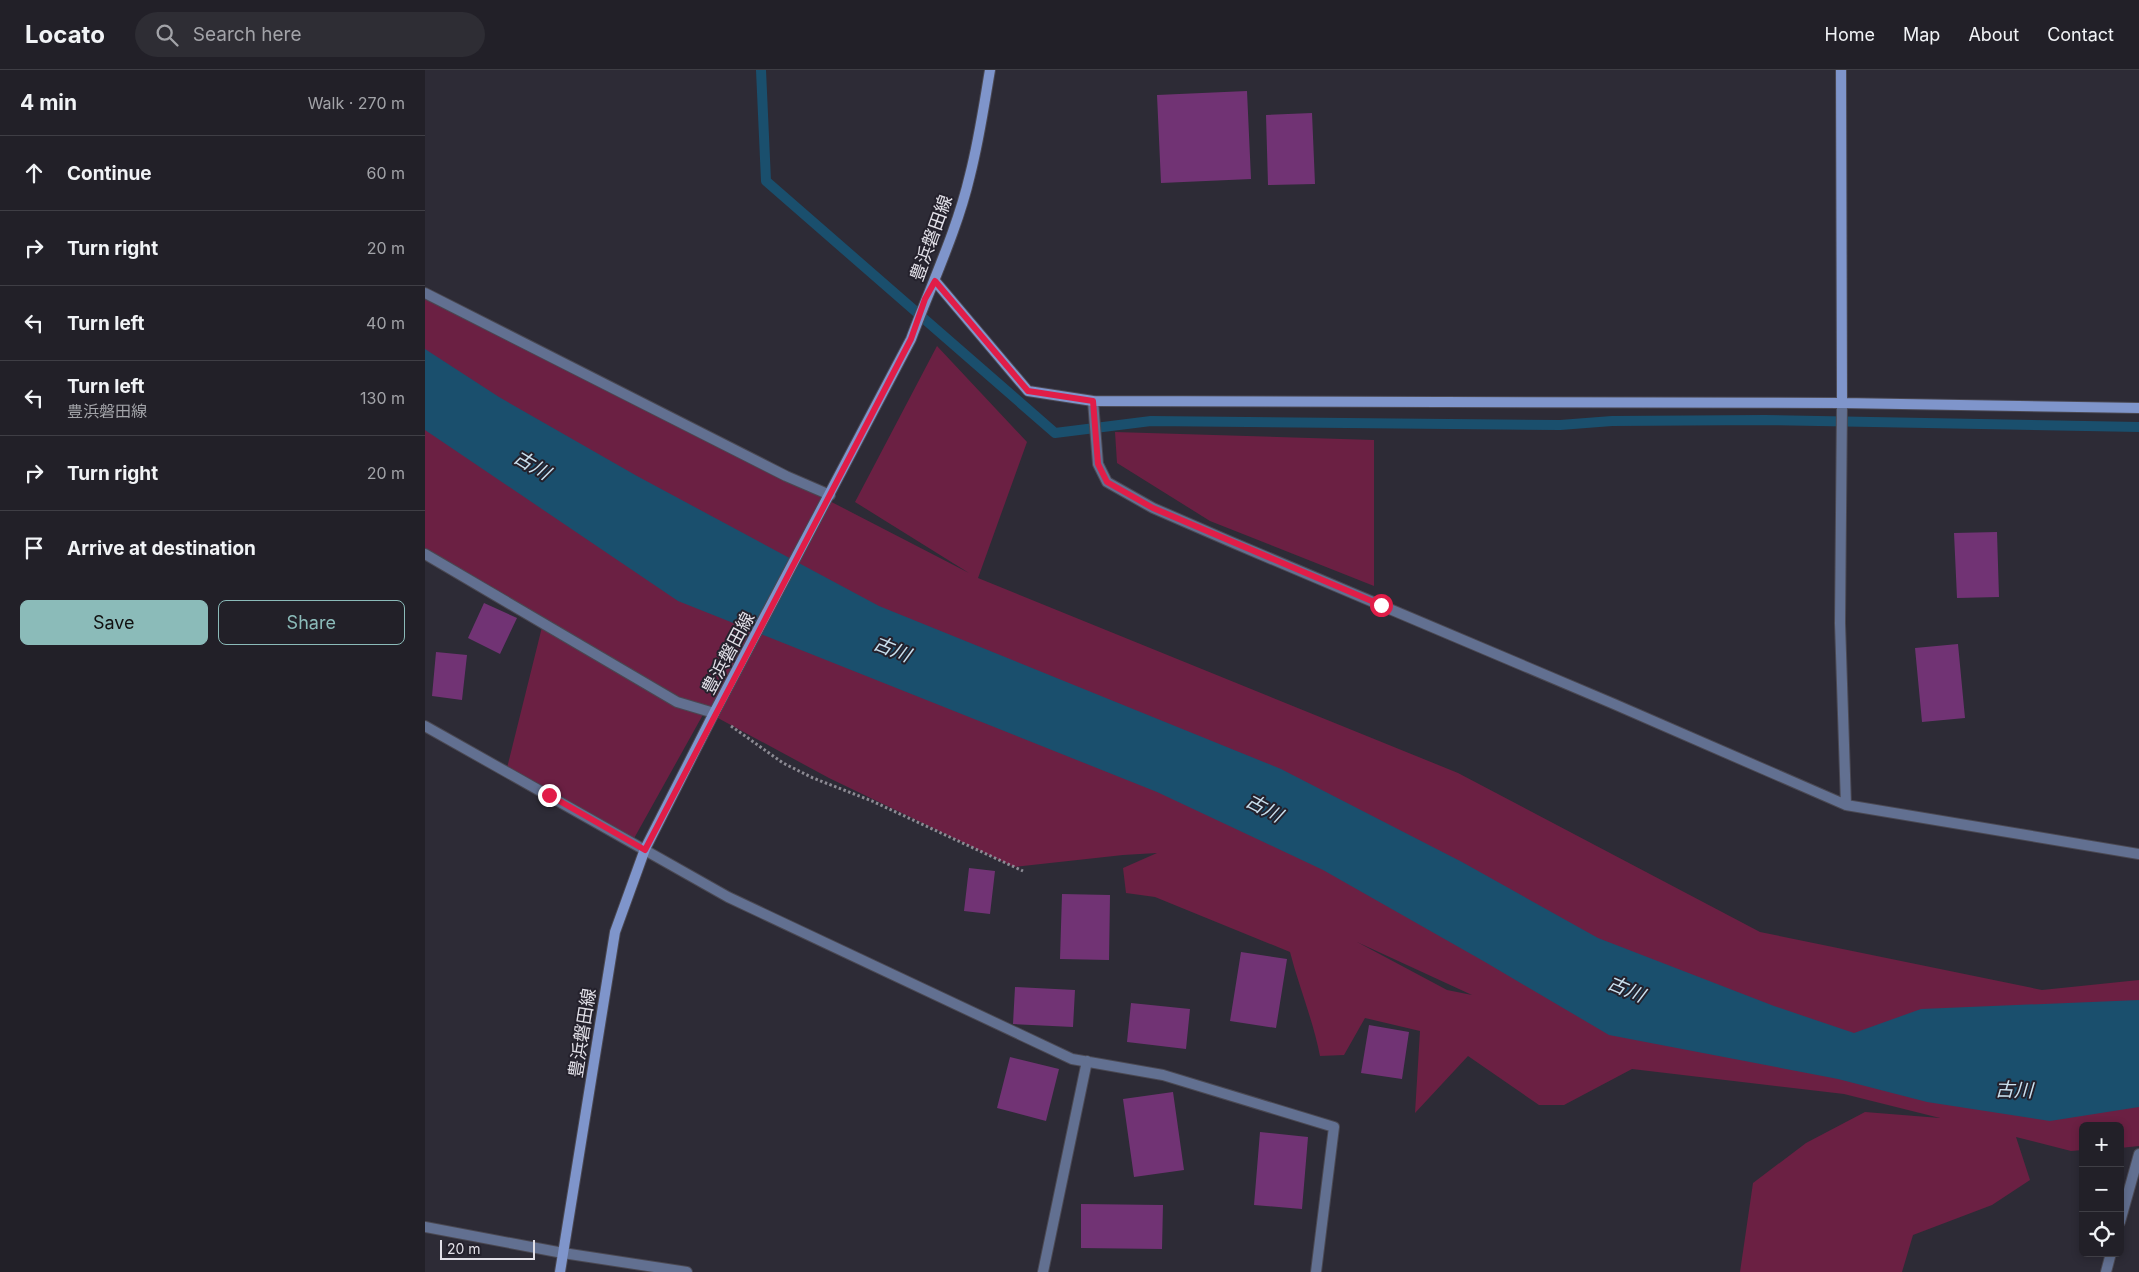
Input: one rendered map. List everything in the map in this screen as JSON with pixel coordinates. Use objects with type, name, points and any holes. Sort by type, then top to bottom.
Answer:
[{"type":"street","name":"豊浜磐田線","points":[[560,1272],[615,932],[645,850],[714,713],[911,339],[925,299],[935,281],[970,176],[990,70]]},
{"type":"street","points":[[1841,70],[1842,403],[1840,623],[1846,805]]},
{"type":"street","points":[[935,281],[1028,391],[1093,401],[1842,403],[2139,408]]},
{"type":"street","points":[[425,293],[786,476],[830,495]]},
{"type":"street","points":[[1093,401],[1098,464],[1107,482],[1153,508],[1846,805],[2139,854]]},
{"type":"street","points":[[425,554],[677,702],[714,713]]},
{"type":"street","points":[[425,726],[728,897],[1073,1058],[1163,1075],[1334,1127],[1315,1272]]},
{"type":"street","points":[[1043,1272],[1087,1061]]},
{"type":"street","points":[[2123,1212],[2139,1154]]},
{"type":"street","points":[[425,1227],[563,1253],[687,1272]]},
{"type":"street","points":[[2106,1272],[2110,1257]]},
{"type":"path","points":[[714,713],[783,763],[813,778],[872,801],[1023,872]]},
{"type":"shaded area","points":[[425,292],[969,573],[855,502],[937,346],[1027,442],[978,578],[1458,773],[1760,932],[2042,990],[2139,980],[2139,1146],[2124,1148],[2124,1122],[2079,1122],[2079,1150],[2071,1151],[2016,1137],[2030,1180],[1992,1205],[1913,1235],[1902,1272],[1740,1272],[1753,1183],[1806,1143],[1865,1112],[1940,1118],[1844,1094],[1632,1069],[1564,1105],[1539,1105],[1468,1056],[1415,1113],[1420,1031],[1365,1018],[1344,1055],[1320,1056],[1314,1029],[1290,952],[1155,897],[1126,893],[1123,868],[1157,853],[1014,867],[829,778],[705,711],[632,842],[506,772],[543,623],[680,697],[425,551]],"holes":[[[1357,942],[1472,995],[1447,990]]]},
{"type":"shaded area","points":[[1115,432],[1374,440],[1374,586],[1210,521],[1117,463]]},
{"type":"water","name":"古川","points":[[425,349],[499,397],[637,476],[879,606],[1281,769],[1462,862],[1598,938],[1774,1006],[1854,1033],[1921,1009],[2139,1000],[2139,1107],[2050,1121],[1927,1102],[1838,1079],[1609,1035],[1323,870],[1157,792],[678,601],[425,430]]},
{"type":"building","points":[[1247,91],[1251,179],[1161,183],[1157,95]]},
{"type":"building","points":[[1312,113],[1315,184],[1268,185],[1266,115]]},
{"type":"building","points":[[1997,532],[1999,597],[1957,598],[1954,533]]},
{"type":"building","points":[[484,603],[517,618],[500,654],[468,638]]},
{"type":"building","points":[[1958,644],[1965,718],[1922,722],[1915,648]]},
{"type":"building","points":[[436,652],[467,655],[462,700],[432,696]]},
{"type":"building","points":[[969,868],[995,871],[990,914],[964,911]]},
{"type":"building","points":[[1062,894],[1110,895],[1109,960],[1060,959]]},
{"type":"building","points":[[1241,952],[1287,959],[1276,1028],[1230,1021]]},
{"type":"building","points":[[1015,987],[1075,990],[1073,1027],[1013,1024]]},
{"type":"building","points":[[1131,1003],[1190,1009],[1186,1049],[1127,1042]]},
{"type":"building","points":[[1369,1025],[1409,1032],[1402,1079],[1361,1073]]},
{"type":"building","points":[[1010,1057],[1059,1069],[1046,1121],[997,1108]]},
{"type":"building","points":[[1173,1092],[1184,1170],[1134,1177],[1123,1099]]},
{"type":"building","points":[[1260,1132],[1308,1137],[1302,1209],[1254,1205]]},
{"type":"building","points":[[1081,1204],[1163,1205],[1162,1249],[1081,1248]]},
{"type":"waterway","points":[[761,70],[766,181],[1055,433],[1151,421],[1560,425],[1612,421],[1765,420],[2139,427]]},
{"type":"route","points":[[549,795],[645,850],[714,713],[911,339],[925,299],[935,281],[1028,391],[1093,401],[1098,464],[1107,482],[1153,508],[1381,605]]}]
